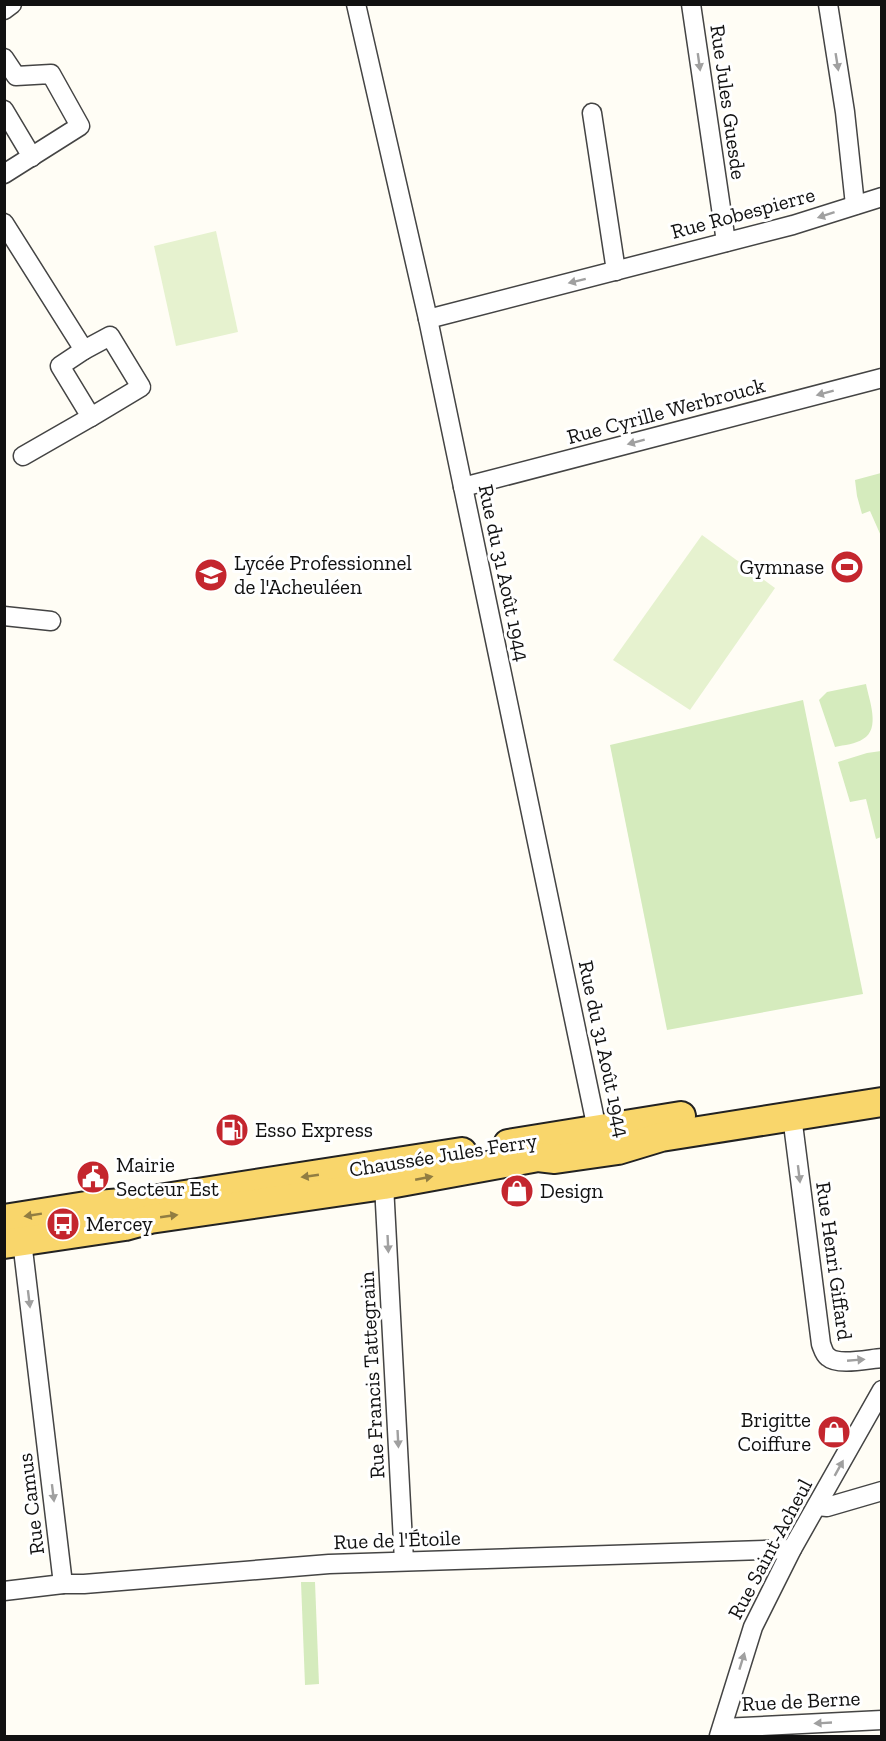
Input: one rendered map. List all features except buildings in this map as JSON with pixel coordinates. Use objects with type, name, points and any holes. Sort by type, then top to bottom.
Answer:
[{"type":"main road","name":"Chaussée Jules Ferry","points":[[4,1219],[86,1206],[600,1141],[882,1083]]},
{"type":"main road","points":[[600,1141],[618,1150],[661,1137],[882,1102]]},
{"type":"main road","name":"Chaussée Jules Ferry","points":[[13,1243],[125,1226],[150,1219],[384,1185],[538,1157],[555,1159],[600,1141]]},
{"type":"street","points":[[4,10],[12,4]]},
{"type":"street","name":"Rue du 31 Août 1944","points":[[356,4],[428,319],[600,1141]]},
{"type":"street","name":"Rue Jules Guesde","points":[[691,4],[726,242]]},
{"type":"street","points":[[828,4],[845,112],[855,205]]},
{"type":"street","points":[[4,58],[10,80],[51,74],[80,126],[4,174]]},
{"type":"street","points":[[4,110],[32,157]]},
{"type":"street","points":[[592,113],[616,271]]},
{"type":"street","name":"Rue Robespierre","points":[[428,319],[793,225],[882,196]]},
{"type":"street","points":[[4,223],[84,350]]},
{"type":"street","points":[[23,456],[91,417],[141,387],[110,336],[60,366],[91,417]]},
{"type":"street","name":"Rue Cyrille Werbrouck","points":[[463,487],[882,378]]},
{"type":"street","points":[[4,616],[51,621]]},
{"type":"street","name":"Rue Henri Giffard","points":[[792,1116],[821,1344],[825,1356],[842,1362],[882,1358]]},
{"type":"street","name":"Rue Francis Tattegrain","points":[[384,1185],[404,1561]]},
{"type":"street","name":"Rue Camus","points":[[13,1243],[63,1584]]},
{"type":"street","name":"Rue Saint-Acheul","points":[[721,1732],[753,1626],[792,1549],[882,1390]]},
{"type":"street","points":[[817,1506],[827,1507],[882,1491]]},
{"type":"street","name":"Rue de l'Étoile","points":[[4,1591],[63,1584],[329,1564],[792,1549]]},
{"type":"street","name":"Rue de Berne","points":[[721,1732],[882,1720]]},
{"type":"green space","points":[[216,231],[238,332],[176,346],[154,246]]},
{"type":"green space","points":[[882,473],[881,536],[870,511],[862,514],[855,480]]},
{"type":"green space","points":[[702,535],[775,588],[690,710],[613,660]]},
{"type":"green space","points":[[866,684],[873,721],[871,728],[860,741],[835,747],[819,700],[827,692]]},
{"type":"green space","points":[[803,700],[863,994],[667,1030],[610,745]]},
{"type":"green space","points":[[881,751],[881,837],[876,839],[866,799],[850,802],[838,762]]},
{"type":"green space","points":[[301,1582],[315,1582],[319,1684],[305,1685]]},
{"type":"place","name":"Gymnase","points":[[847,567]]},
{"type":"place","name":"Lycée Professionnel de l'Acheuléen","points":[[211,575]]},
{"type":"place","name":"Esso Express","points":[[232,1130]]},
{"type":"place","name":"Mairie Secteur Est","points":[[93,1177]]},
{"type":"place","name":"Design","points":[[517,1191]]},
{"type":"place","name":"Mercey","points":[[63,1224]]},
{"type":"place","name":"Brigitte Coiffure","points":[[834,1432]]}]
